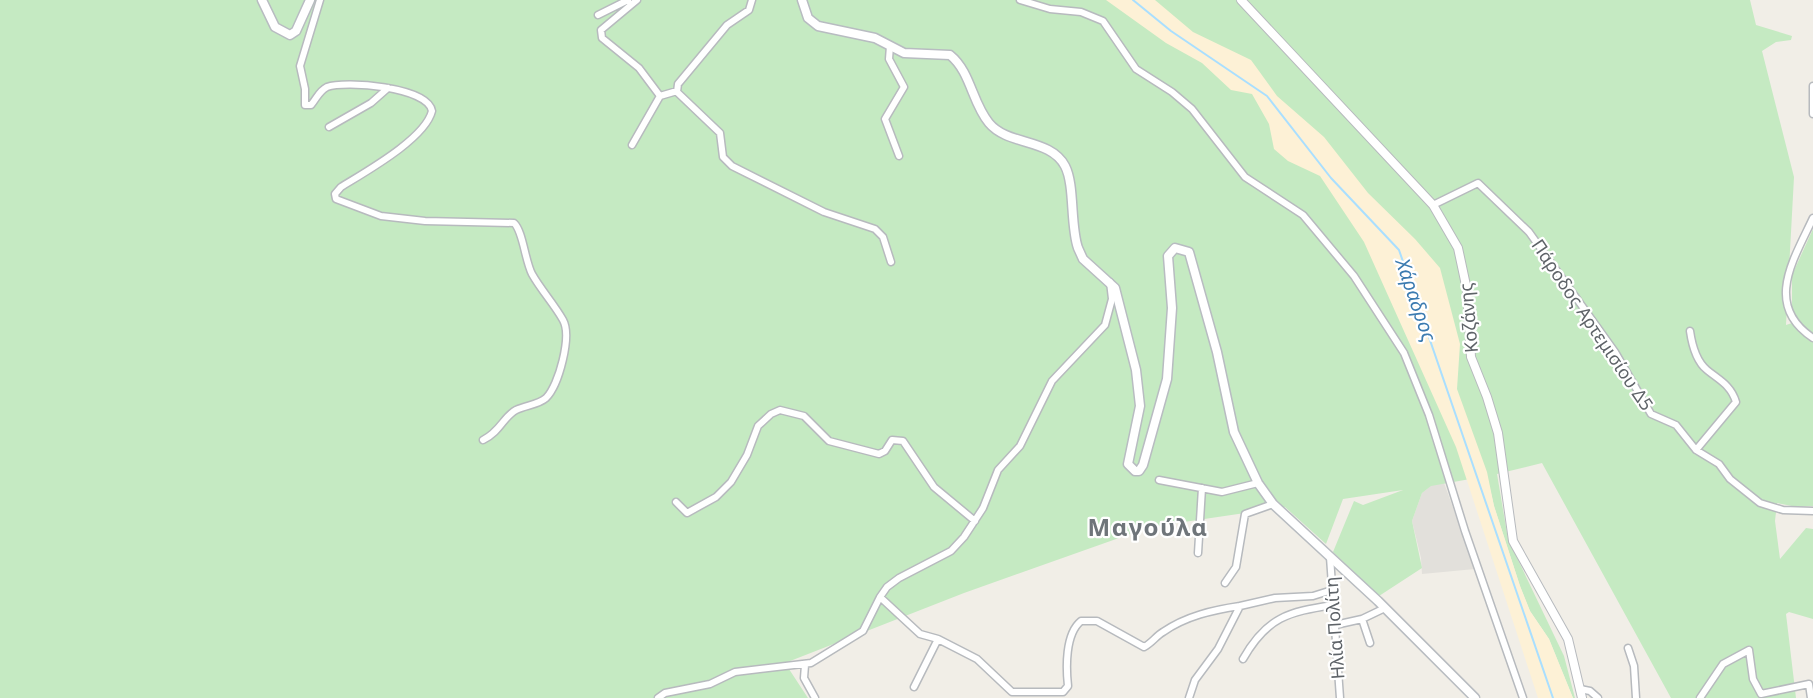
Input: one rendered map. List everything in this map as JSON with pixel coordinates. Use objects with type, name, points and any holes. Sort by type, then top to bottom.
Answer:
[{"type":"main road","points":[[262,0],[275,27],[290,35],[296,31],[310,0]]},
{"type":"main road","points":[[802,0],[808,18],[818,26],[874,38],[904,53],[950,55],[963,70],[990,124],[1006,135],[1044,148],[1060,160],[1067,174],[1078,248],[1083,259],[1110,282],[1119,299],[1138,386],[1140,406],[1129,466],[1135,471],[1141,468],[1166,390],[1172,308],[1167,261],[1170,251],[1179,248],[1189,252],[1217,352],[1234,432],[1258,483],[1273,504],[1385,608],[1475,698]]},
{"type":"street","points":[[320,0],[300,66],[305,89],[305,105],[312,105],[319,93],[332,86],[388,88],[423,98],[431,107],[431,115],[393,155],[341,186],[335,194],[336,199],[381,216],[424,221],[514,223],[520,230],[524,255],[532,274],[566,328],[567,342],[554,385],[546,398],[516,410],[498,431],[483,440]]},
{"type":"street","points":[[598,15],[628,0]]},
{"type":"street","points":[[638,0],[601,30],[602,38],[639,69],[660,96]]},
{"type":"street","points":[[677,91],[678,84],[721,32],[749,10],[752,0]]},
{"type":"street","points":[[1020,0],[1050,9],[1081,12],[1103,21],[1136,69],[1172,92],[1192,109],[1238,170],[1263,192],[1303,215],[1354,276],[1404,353],[1430,416],[1465,531],[1522,698]]},
{"type":"street","name":"Κοζάνης","points":[[1240,0],[1433,205],[1461,257],[1467,290],[1471,357],[1498,433],[1513,541],[1568,639],[1582,698]]},
{"type":"street","points":[[890,46],[889,59],[904,87],[885,119],[899,156]]},
{"type":"street","points":[[1813,86],[1811,92],[1813,114]]},
{"type":"street","points":[[329,127],[371,103],[388,88]]},
{"type":"street","points":[[632,145],[660,96],[677,91]]},
{"type":"street","points":[[677,91],[720,133],[723,155],[732,166],[824,212],[875,229],[883,237],[891,262]]},
{"type":"street","name":"Πάροδος Αρτεμισίου Δ5","points":[[1433,205],[1478,183],[1483,186],[1500,207],[1529,232],[1615,352],[1651,414],[1676,425],[1696,450],[1719,464],[1730,479],[1763,505],[1786,511],[1813,511]]},
{"type":"street","points":[[1813,218],[1786,275],[1787,308],[1804,332],[1813,338]]},
{"type":"street","points":[[658,698],[665,693],[710,684],[735,672],[805,665],[859,635],[879,597],[899,578],[951,551],[983,508],[998,470],[1017,450],[1052,381],[1105,325],[1112,299],[1110,282]]},
{"type":"street","points":[[1690,331],[1693,350],[1706,369],[1722,379],[1736,402],[1696,450]]},
{"type":"street","points":[[676,502],[687,513],[716,497],[730,482],[747,455],[758,426],[771,414],[780,410],[804,416],[829,441],[879,454],[885,452],[892,440],[903,441],[934,487],[975,521]]},
{"type":"street","points":[[1159,480],[1222,492],[1258,483]]},
{"type":"street","points":[[1198,553],[1202,488]]},
{"type":"street","points":[[1225,583],[1237,565],[1245,514],[1273,504]]},
{"type":"street","name":"Ηλία Πολίτη","points":[[1330,557],[1340,698]]},
{"type":"street","points":[[879,597],[920,634],[938,639],[976,659],[1012,692],[1063,692],[1068,686],[1066,669],[1073,630],[1081,621],[1097,621],[1144,647],[1162,632],[1190,617],[1211,610],[1275,598],[1313,596],[1332,590]]},
{"type":"street","points":[[1243,659],[1252,643],[1279,617],[1296,610],[1334,605]]},
{"type":"street","points":[[1189,698],[1195,680],[1218,649],[1240,606]]},
{"type":"street","points":[[1335,625],[1362,619],[1385,608]]},
{"type":"street","points":[[1362,619],[1370,644]]},
{"type":"street","points":[[914,687],[938,639]]},
{"type":"street","points":[[1628,648],[1634,666],[1636,698]]},
{"type":"street","points":[[1700,698],[1723,664],[1749,650],[1753,679],[1761,694],[1809,684],[1811,698]]},
{"type":"street","points":[[805,665],[804,678],[815,698]]},
{"type":"street","points":[[1580,689],[1590,691],[1598,698]]},
{"type":"shaded area","points":[[1443,480],[1475,569],[1422,574],[1421,558],[1412,521],[1422,493],[1433,484]]},
{"type":"green space","points":[[0,0],[1750,0],[1756,25],[1792,36],[1791,40],[1776,42],[1762,51],[1794,177],[1786,325],[1792,323],[1792,275],[1813,229],[1813,506],[1797,507],[1777,503],[1775,521],[1780,559],[1806,528],[1813,529],[1813,619],[1789,612],[1786,614],[1796,698],[1671,698],[1542,463],[1497,474],[1508,539],[1564,656],[1575,698],[1573,698],[1549,639],[1530,611],[1520,586],[1494,506],[1487,476],[1431,486],[1422,493],[1412,521],[1422,568],[1379,596],[1333,552],[1354,501],[1363,505],[1403,490],[1343,499],[1326,544],[1285,507],[1150,527],[964,593],[785,663],[808,698],[0,698]]},
{"type":"sand","points":[[1106,0],[1155,0],[1193,32],[1251,60],[1277,96],[1324,137],[1368,193],[1415,239],[1440,268],[1460,344],[1457,389],[1487,472],[1494,506],[1520,586],[1530,611],[1549,639],[1573,698],[1538,698],[1456,447],[1364,242],[1320,176],[1288,161],[1274,149],[1269,124],[1252,94],[1231,90],[1202,63],[1166,43]]},
{"type":"waterway","name":"Χάραδρος","points":[[1133,0],[1171,31],[1267,96],[1331,178],[1399,250],[1553,698]]},
{"type":"district","name":"Μαγούλα","points":[[1148,528]]}]
